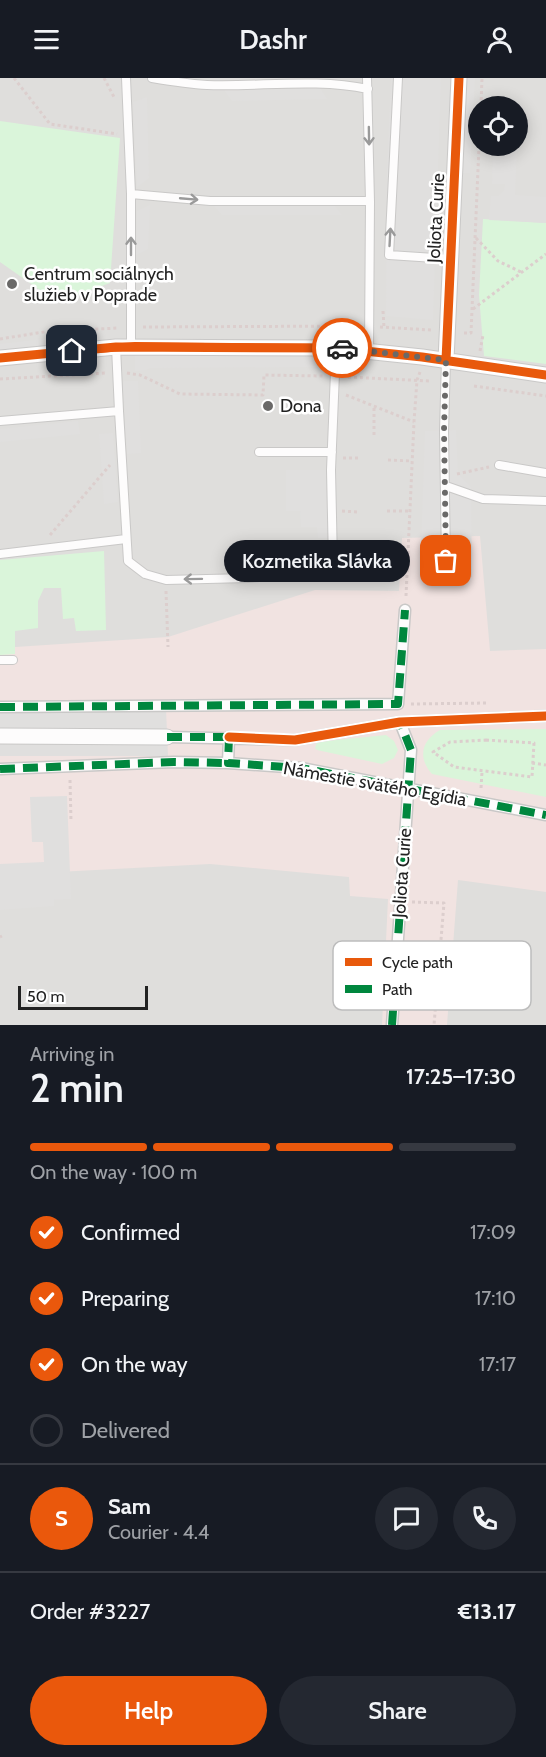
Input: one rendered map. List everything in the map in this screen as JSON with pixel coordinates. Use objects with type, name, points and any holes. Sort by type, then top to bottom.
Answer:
[{"type":"street","name":"Joliota Curie","points":[[446,360],[459,78]]},
{"type":"street","points":[[0,357],[124,346],[336,348],[446,360],[546,375]]},
{"type":"street","points":[[0,707],[398,704],[405,610]]},
{"type":"street","name":"Námestie svätého Egídia","points":[[0,736],[229,737],[295,740],[399,723],[546,716]]},
{"type":"street","name":"Joliota Curie","points":[[397,941],[411,750],[399,723]]},
{"type":"street","points":[[228,763],[229,737]]},
{"type":"street","name":"Námestie svätého Egídia","points":[[0,769],[174,762],[301,768],[546,815]]},
{"type":"street","name":"Joliota Curie","points":[[392,1025],[393,1010]]},
{"type":"lane","points":[[126,78],[131,194],[131,328],[117,372],[128,561],[145,574],[165,580],[248,578],[313,572],[333,563],[332,452],[336,348]]},
{"type":"lane","points":[[152,78],[208,85],[324,81],[348,83],[368,89]]},
{"type":"lane","points":[[367,78],[370,201],[369,351]]},
{"type":"lane","points":[[398,78],[389,255],[450,259]]},
{"type":"lane","points":[[131,194],[210,201],[370,201]]},
{"type":"lane","name":"Joliota Curie","points":[[446,360],[444,430],[446,561]]},
{"type":"lane","points":[[0,421],[119,411]]},
{"type":"lane","points":[[259,452],[332,452]]},
{"type":"lane","points":[[499,465],[546,473]]},
{"type":"lane","points":[[446,486],[483,499],[546,501]]},
{"type":"lane","points":[[0,554],[126,539]]},
{"type":"lane","points":[[0,660],[13,660]]},
{"type":"path","points":[[14,78],[50,124],[122,135]]},
{"type":"path","points":[[481,96],[482,78]]},
{"type":"path","points":[[464,333],[471,333],[473,309],[479,156]]},
{"type":"path","points":[[476,237],[498,261],[521,272]]},
{"type":"path","points":[[473,309],[546,254]]},
{"type":"path","points":[[0,339],[50,331],[131,328],[369,327],[435,330]]},
{"type":"path","points":[[479,356],[483,335]]},
{"type":"path","points":[[92,367],[92,374]]},
{"type":"path","points":[[405,610],[411,461],[417,380],[420,371]]},
{"type":"path","points":[[0,379],[117,372],[140,375],[180,394],[263,394],[264,375],[429,381]]},
{"type":"path","points":[[474,386],[546,396]]},
{"type":"path","points":[[334,391],[414,422]]},
{"type":"path","points":[[374,406],[374,435]]},
{"type":"path","points":[[38,550],[121,452]]},
{"type":"path","points":[[388,460],[411,461]]},
{"type":"path","points":[[458,474],[499,465]]},
{"type":"path","points":[[387,511],[409,512]]},
{"type":"path","points":[[385,565],[407,566]]},
{"type":"path","points":[[165,580],[168,647]]},
{"type":"path","points":[[398,704],[489,703]]},
{"type":"path","points":[[486,740],[534,743],[532,763],[532,777],[482,772],[454,767],[434,752],[450,742],[486,740]]},
{"type":"path","points":[[532,763],[546,765]]},
{"type":"path","points":[[70,766],[73,786],[71,822]]},
{"type":"path","points":[[481,786],[482,772]]},
{"type":"path","points":[[400,901],[444,903],[441,941]]},
{"type":"path","points":[[434,1025],[435,1010]]},
{"type":"shaded area","points":[[0,78],[546,78],[546,1025],[0,1025]]},
{"type":"shaded area","points":[[391,78],[441,78],[433,320],[386,316],[387,171]]},
{"type":"shaded area","points":[[459,78],[475,78],[474,96],[468,96],[470,173],[455,173]]},
{"type":"shaded area","points":[[320,88],[327,99],[232,101],[224,90]]},
{"type":"shaded area","points":[[147,97],[149,178],[137,187],[133,102]]},
{"type":"shaded area","points":[[493,156],[517,156],[515,195],[546,197],[546,223],[489,220],[491,196],[498,196],[504,191],[505,184],[492,184]]},
{"type":"shaded area","points":[[333,204],[342,215],[222,215],[213,205]]},
{"type":"shaded area","points":[[150,205],[148,249],[136,255],[137,211]]},
{"type":"shaded area","points":[[69,336],[72,351],[0,358],[0,344]]},
{"type":"shaded area","points":[[135,346],[316,347],[317,367],[150,368],[135,371]]},
{"type":"shaded area","points":[[123,381],[138,381],[141,453],[127,454]]},
{"type":"shaded area","points":[[78,421],[80,434],[0,442],[0,429]]},
{"type":"shaded area","points":[[456,430],[458,474],[471,487],[472,577],[420,577],[425,431]]},
{"type":"shaded area","points":[[113,433],[118,502],[104,504],[99,434]]},
{"type":"shaded area","points":[[286,470],[331,470],[332,538],[318,538],[317,527],[301,527],[300,511],[286,511]]},
{"type":"shaded area","points":[[480,536],[490,651],[546,649],[546,892],[458,880],[453,941],[386,941],[388,899],[350,896],[349,877],[210,864],[0,875],[0,648],[168,637],[315,590],[399,591],[402,538]]},
{"type":"shaded area","points":[[166,709],[168,756],[0,756],[0,712]]},
{"type":"shaded area","points":[[67,796],[71,899],[54,900],[54,906],[0,910],[0,864],[44,862],[43,842],[32,842],[30,797]]},
{"type":"shaded area","points":[[383,1010],[448,1010],[447,1025],[382,1025]]},
{"type":"green space","points":[[0,121],[120,138],[110,283],[57,302],[0,262]]},
{"type":"green space","points":[[483,219],[546,223],[546,364],[484,356],[479,295]]},
{"type":"green space","points":[[104,551],[106,630],[76,631],[74,618],[63,619],[61,588],[44,588],[38,601],[38,628],[15,631],[15,654],[0,655],[0,560]]},
{"type":"green space","points":[[546,729],[546,797],[432,774],[424,761],[426,744],[440,730]]},
{"type":"green space","points":[[386,735],[394,741],[398,750],[394,758],[382,764],[315,748],[317,742]]},
{"type":"marked path","points":[[0,707],[398,704],[405,610]]},
{"type":"marked path","points":[[398,941],[411,750],[400,722]]},
{"type":"marked path","points":[[167,737],[233,737]]},
{"type":"marked path","points":[[229,737],[228,763],[301,768],[546,815]]},
{"type":"marked path","points":[[0,769],[174,762],[228,763]]},
{"type":"marked path","points":[[392,1025],[393,1010]]},
{"type":"cycle path","points":[[446,360],[459,78]]},
{"type":"cycle path","points":[[0,358],[116,347],[336,348],[422,357],[546,375]]},
{"type":"cycle path","points":[[229,737],[295,740],[400,722],[546,716]]},
{"type":"way so far","points":[[342,348],[446,360],[444,430],[446,561]]},
{"type":"place","name":"Centrum sociálnych služieb v Poprade","points":[[12,284]]},
{"type":"place","name":"Dona","points":[[268,406]]},
{"type":"place","name":"Kozmetika Slávka","points":[[446,561]]},
{"type":"route","points":[[72,351],[135,346],[342,348]]}]
